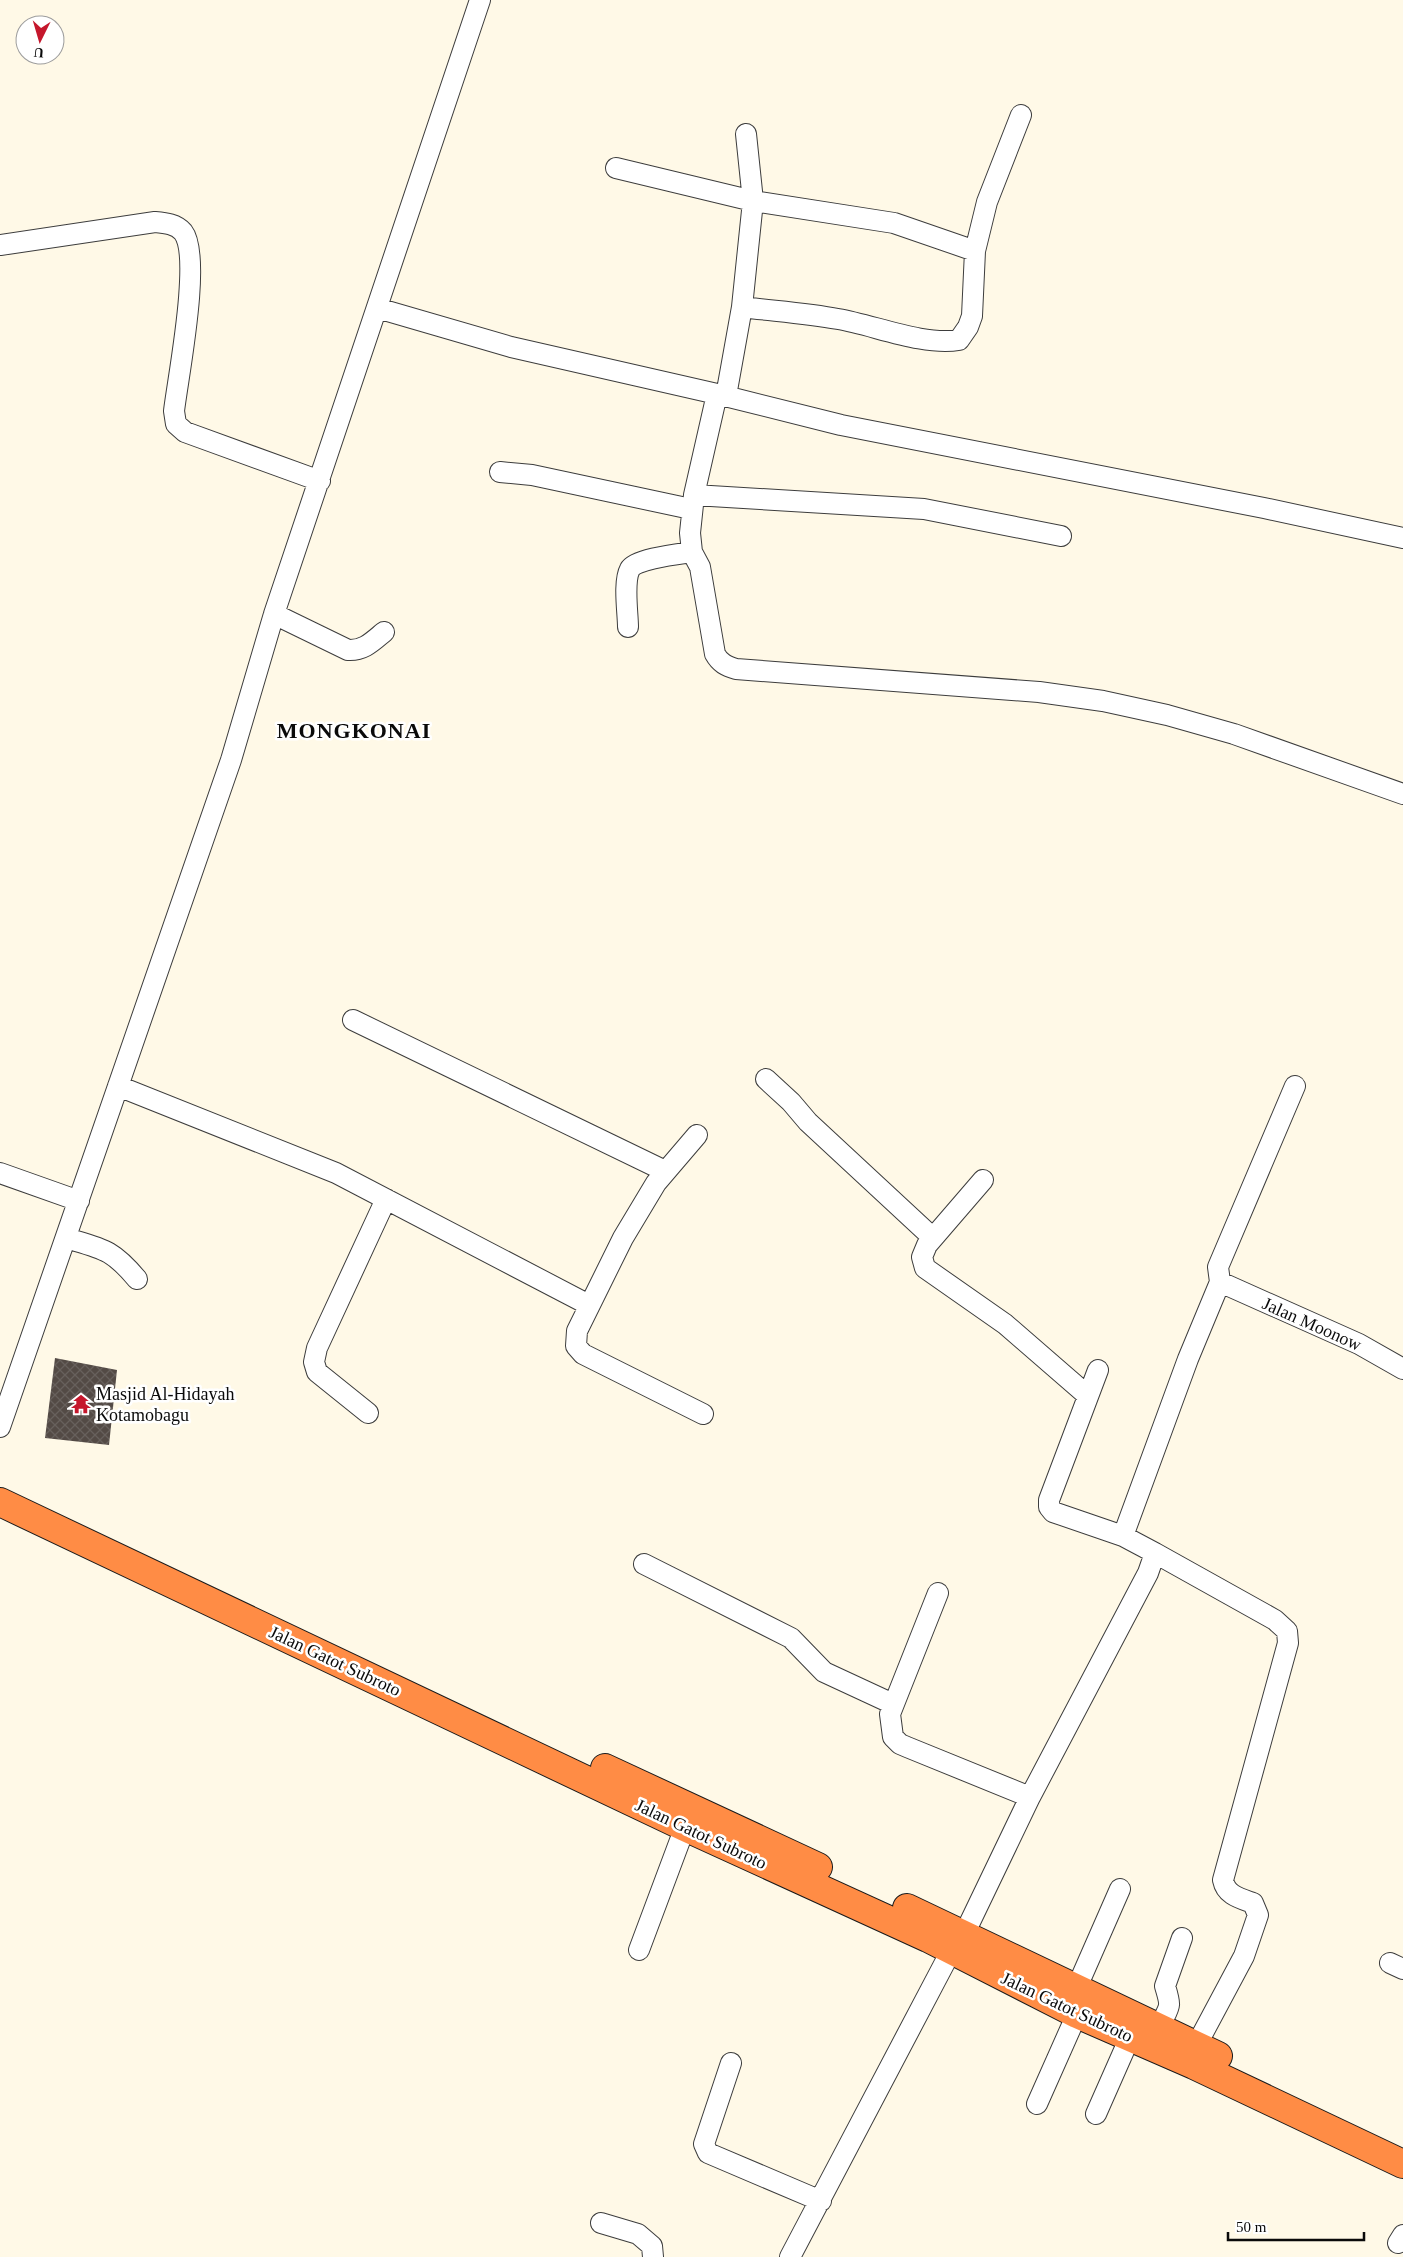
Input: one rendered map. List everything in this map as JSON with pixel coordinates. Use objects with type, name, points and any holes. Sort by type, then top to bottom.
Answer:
[{"type":"highway","name":"Jalan Gatot Subroto","points":[[0,1483],[692,1809],[957,1946],[1077,2001],[1160,2027],[1322,2114],[1403,2164]]},
{"type":"highway","name":"Jalan Gatot Subroto","points":[[0,1502],[685,1827],[928,1938],[957,1946]]},
{"type":"highway","name":"Jalan Gatot Subroto","points":[[1077,2001],[1130,2037],[1322,2114],[1403,2142]]},
{"type":"street","points":[[0,1427],[231,760],[274,614],[480,0]]},
{"type":"street","points":[[742,307],[838,319],[906,335],[948,342],[959,340],[968,327],[972,316],[975,251],[987,202],[1021,115]]},
{"type":"street","points":[[746,134],[753,201],[742,307],[721,395],[692,502],[692,552],[700,568],[715,654],[719,661],[726,666],[736,669],[1039,692],[1103,701],[1167,714],[1234,734],[1403,794]]},
{"type":"street","points":[[616,168],[753,201],[894,223],[975,251]]},
{"type":"street","points":[[0,245],[155,222],[176,226],[184,234],[190,250],[192,280],[174,411],[176,424],[185,432],[320,481]]},
{"type":"street","points":[[377,308],[511,347],[721,395],[841,425],[1264,508],[1403,538]]},
{"type":"street","points":[[500,472],[532,475],[692,502],[924,509],[1061,536]]},
{"type":"street","points":[[628,627],[627,578],[630,568],[638,562],[692,552]]},
{"type":"street","points":[[274,614],[348,650],[358,651],[384,632]]},
{"type":"street","points":[[353,1020],[665,1172]]},
{"type":"street","points":[[766,1079],[791,1102],[808,1122],[932,1238]]},
{"type":"street","points":[[118,1086],[281,1149],[336,1173],[589,1305]]},
{"type":"street","points":[[1123,1536],[1188,1359],[1220,1282],[1218,1267],[1295,1086]]},
{"type":"street","points":[[697,1135],[665,1172],[623,1238],[577,1331],[576,1346],[583,1354],[703,1414]]},
{"type":"street","points":[[0,1173],[79,1201]]},
{"type":"street","points":[[983,1180],[927,1245],[922,1258],[925,1268],[1005,1324],[1088,1396]]},
{"type":"street","points":[[368,1413],[317,1372],[314,1362],[317,1348],[386,1199]]},
{"type":"street","points":[[66,1238],[110,1252],[120,1259],[137,1279]]},
{"type":"street","name":"Jalan Moonow","points":[[1220,1282],[1359,1344],[1403,1369]]},
{"type":"street","points":[[1098,1370],[1049,1500],[1049,1507],[1053,1512],[1123,1536],[1275,1620],[1287,1631],[1288,1643],[1223,1880],[1225,1888],[1229,1892],[1253,1903],[1258,1915],[1244,1956],[1196,2046]]},
{"type":"street","points":[[790,2257],[957,1946],[1030,1797],[1148,1573],[1155,1553]]},
{"type":"street","points":[[644,1564],[790,1638],[824,1672],[893,1704]]},
{"type":"street","points":[[938,1593],[893,1704],[890,1724],[893,1737],[900,1744],[1030,1797]]},
{"type":"street","points":[[640,1950],[685,1827]]},
{"type":"street","points":[[1037,2104],[1120,1889]]},
{"type":"street","points":[[1160,2027],[1171,2001],[1165,1986],[1182,1938]]},
{"type":"street","points":[[1096,2114],[1130,2037]]},
{"type":"street","points":[[731,2063],[704,2144],[708,2153],[821,2201]]},
{"type":"street","points":[[600,2223],[638,2234],[652,2246],[653,2257]]},
{"type":"building","name":"Masjid Al-Hidayah Kotamobagu","points":[[55,1358],[117,1370],[109,1445],[45,1438]]},
{"type":"place","name":"Masjid Al-Hidayah Kotamobagu","points":[[81,1404]]},
{"type":"district","name":"MONGKONAI","points":[[354,730]]}]
